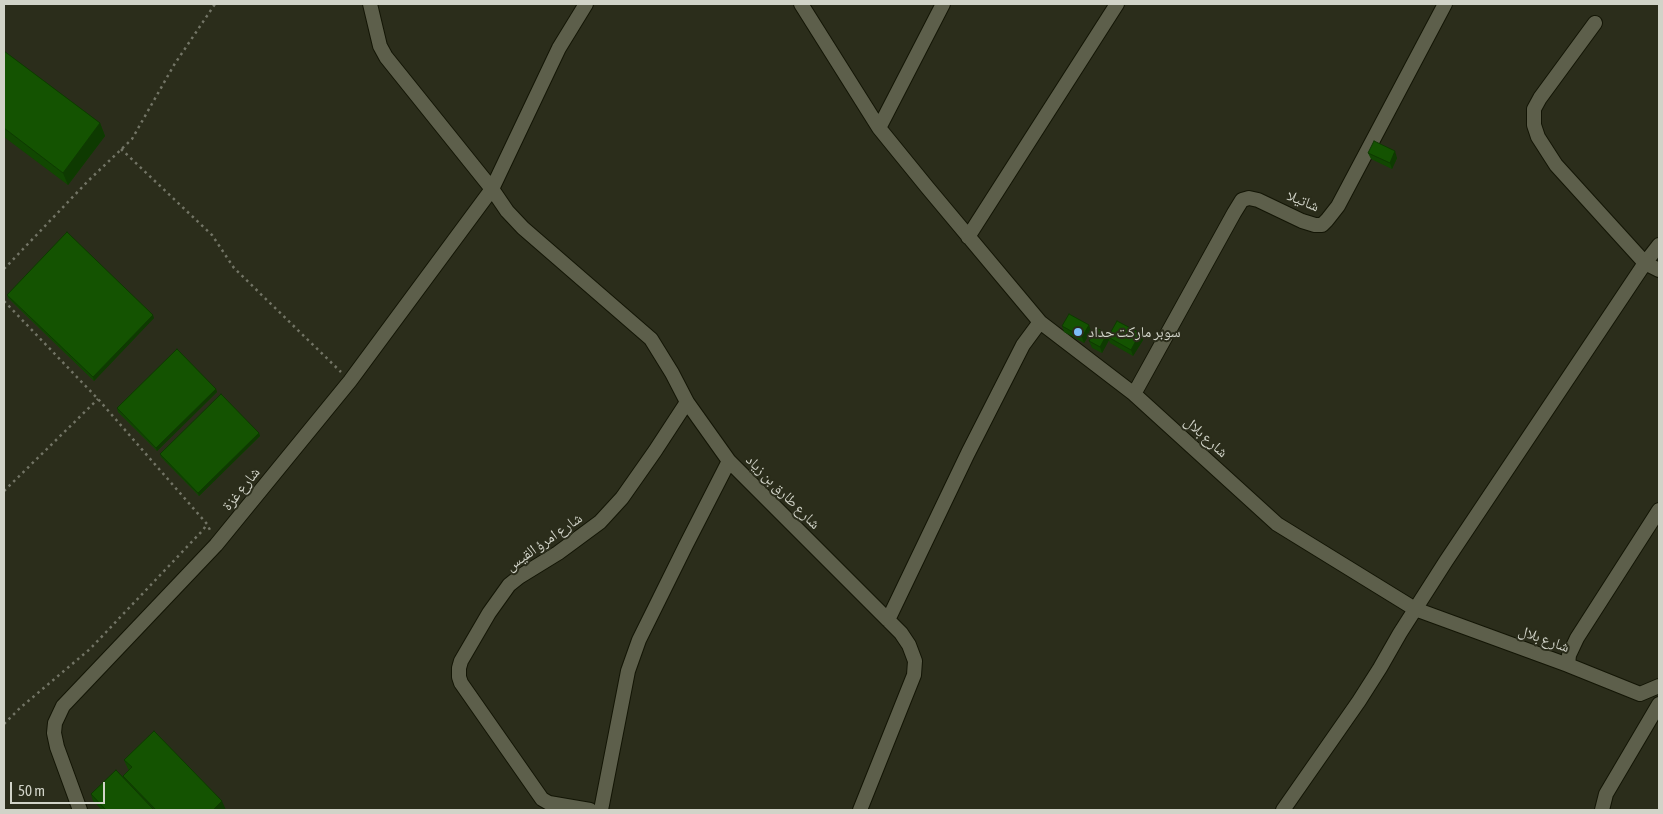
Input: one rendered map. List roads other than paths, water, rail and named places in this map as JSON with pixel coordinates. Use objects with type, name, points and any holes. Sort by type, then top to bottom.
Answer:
[{"type":"street","points":[[370,4],[380,46],[386,57],[492,189],[507,211],[523,228],[651,339],[687,402],[729,461]]},
{"type":"street","name":"شارع غزة","points":[[80,810],[57,747],[54,733],[55,723],[63,706],[216,545],[350,381],[492,189],[560,48],[586,4]]},
{"type":"street","name":"شارع بلال","points":[[801,4],[880,128],[1040,322],[1134,394],[1278,524],[1415,609],[1568,665],[1640,694]]},
{"type":"street","points":[[880,128],[944,4]]},
{"type":"street","points":[[968,237],[1116,4]]},
{"type":"street","name":"شاتيلا","points":[[1134,394],[1242,200],[1249,198],[1258,200],[1302,221],[1315,225],[1322,225],[1327,220],[1338,206],[1445,4]]},
{"type":"street","points":[[1596,23],[1540,98],[1534,109],[1534,125],[1538,137],[1556,165],[1645,263],[1659,270]]},
{"type":"street","points":[[1283,810],[1359,701],[1415,609],[1645,263],[1659,245]]},
{"type":"street","points":[[888,620],[968,453],[1023,345],[1040,322]]},
{"type":"street","name":"شارع امرؤ القيس","points":[[590,810],[549,803],[542,799],[462,683],[459,677],[459,668],[461,661],[489,613],[509,586],[519,577],[558,553],[600,522],[628,490],[687,402]]},
{"type":"street","name":"شارع طارق بن زياد","points":[[601,810],[628,671],[686,545],[729,461],[901,633],[909,645],[915,661],[914,675],[860,810]]},
{"type":"street","points":[[1568,665],[1569,655],[1577,638],[1659,510]]},
{"type":"street","points":[[1640,694],[1659,685]]},
{"type":"street","points":[[1602,810],[1606,794],[1656,709],[1648,698],[1640,694]]},
{"type":"place","name":"سوبر ماركت حداد","points":[[1078,332]]}]
